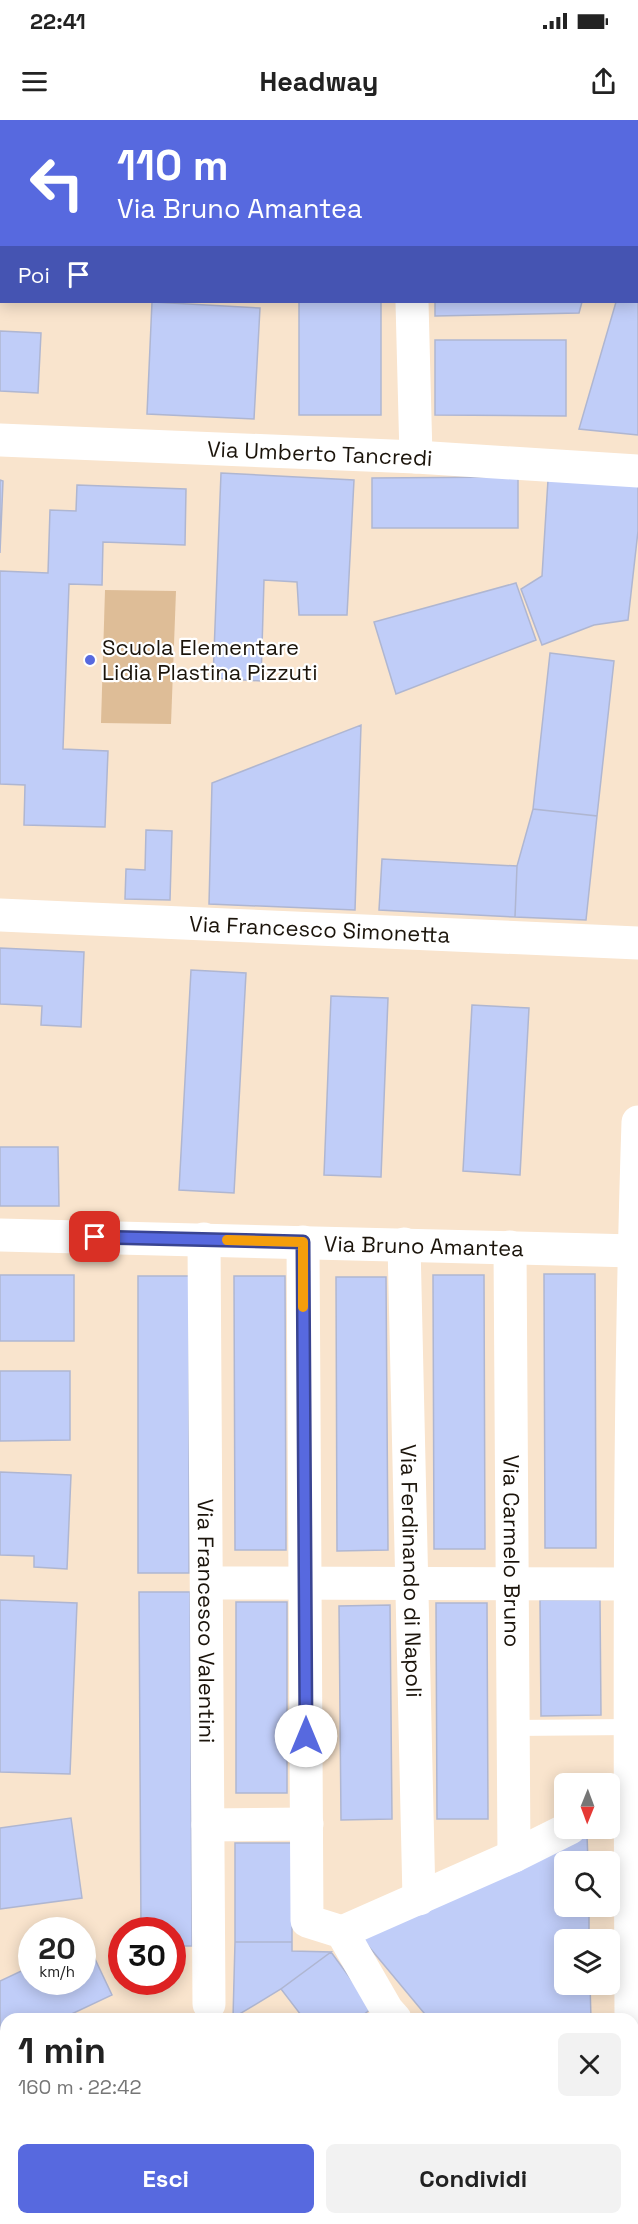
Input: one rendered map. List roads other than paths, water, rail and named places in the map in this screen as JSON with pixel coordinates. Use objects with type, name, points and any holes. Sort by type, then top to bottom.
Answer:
[{"type":"street","points":[[412,303],[416,457]]},
{"type":"street","name":"Via Umberto Tancredi","points":[[0,440],[416,457],[638,471]]},
{"type":"street","name":"Via Francesco Simonetta","points":[[0,915],[638,943]]},
{"type":"street","points":[[631,2013],[630,1584],[638,1122]]},
{"type":"street","name":"Via Bruno Amantea","points":[[0,1235],[634,1251]]},
{"type":"street","name":"Via Francesco Valentini","points":[[204,1239],[209,2004]]},
{"type":"street","points":[[303,1242],[308,1921],[342,1932],[554,1836]]},
{"type":"street","name":"Via Ferdinando di Napoli","points":[[404,1244],[418,1899]]},
{"type":"street","name":"Via Carmelo Bruno","points":[[510,1247],[514,1856]]},
{"type":"street","points":[[207,1583],[630,1584]]},
{"type":"street","points":[[208,1825],[307,1824]]},
{"type":"street","points":[[342,1932],[384,2013]]},
{"type":"lane","points":[[513,1728],[630,1728]]},
{"type":"place","name":"Scuola Elementare Lidia Plastina Pizzuti","points":[[90,660]]}]
